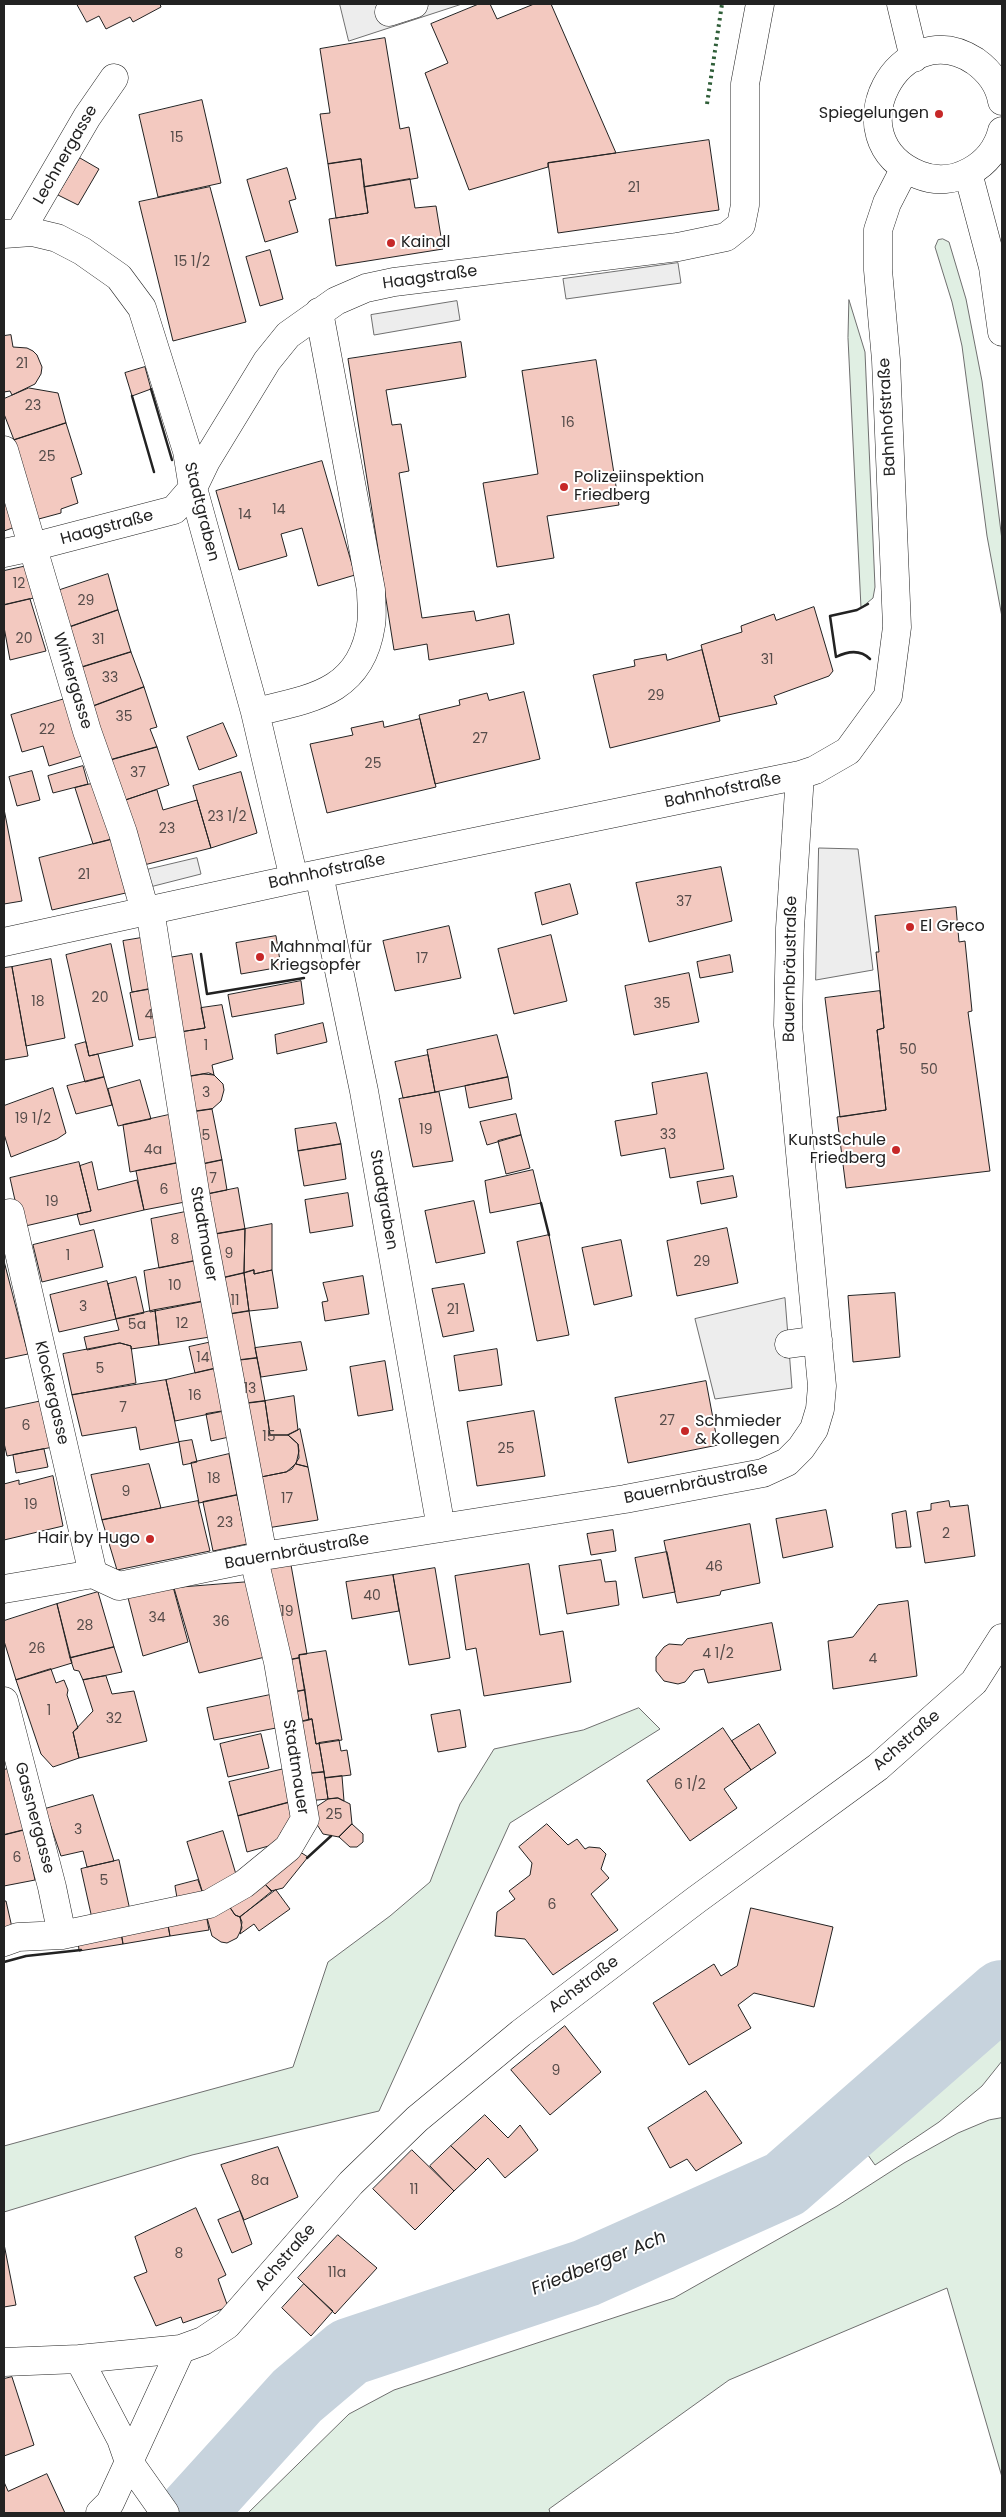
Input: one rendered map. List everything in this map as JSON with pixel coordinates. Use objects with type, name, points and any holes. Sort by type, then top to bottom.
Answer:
[{"type":"street","name":"Haagstraße","points":[[4,553],[174,510],[193,488],[206,461],[267,361],[288,335],[336,301],[366,288],[394,282],[678,248],[726,237],[740,225],[745,205],[745,84],[760,4]]},
{"type":"street","points":[[901,4],[914,58]]},
{"type":"street","points":[[1002,101],[992,78],[986,70],[969,58],[948,52],[938,52],[914,58],[899,66],[886,83],[877,111],[879,130],[885,147],[905,168],[921,176],[940,179],[968,173],[990,155],[1002,131]]},
{"type":"street","name":"Lechnergasse","points":[[12,233],[114,78]]},
{"type":"street","name":"Bahnhofstraße","points":[[4,942],[306,876],[800,775],[815,770],[848,752],[888,696],[897,627],[886,360],[878,270],[878,230],[887,203],[905,168]]},
{"type":"street","points":[[968,173],[998,268],[1002,332]]},
{"type":"street","name":"Stadtgraben","points":[[12,233],[32,232],[57,238],[82,251],[120,277],[142,308],[187,451],[193,488],[255,712],[306,876],[364,1091],[441,1528]]},
{"type":"street","points":[[255,712],[310,700],[331,690],[348,676],[357,661],[371,625],[370,582],[319,312]]},
{"type":"street","name":"Wintergasse","points":[[4,450],[87,731],[123,833],[147,911]]},
{"type":"street","name":"Bauernbräustraße","points":[[93,1574],[118,1586],[259,1558],[625,1499],[754,1474],[787,1462],[801,1448],[814,1429],[820,1409],[822,1386],[788,1025],[790,928],[800,775]]},
{"type":"street","name":"Stadtmauer","points":[[4,1942],[18,1937],[62,1935],[209,1904],[244,1884],[288,1848],[305,1819],[147,911]]},
{"type":"street","name":"Klockergasse","points":[[7,1213],[93,1574]]},
{"type":"street","points":[[789,1344],[818,1340]]},
{"type":"street","points":[[4,1589],[93,1574]]},
{"type":"street","name":"Achstraße","points":[[4,2362],[79,2360],[181,2349],[203,2341],[227,2325],[352,2183],[417,2119],[521,2033],[696,1900],[878,1767],[974,1682],[1002,1638]]},
{"type":"street","name":"Gassnergasse","points":[[4,1701],[52,1887],[62,1935]]},
{"type":"street","points":[[100,2513],[110,2503],[181,2349]]},
{"type":"street","points":[[79,2360],[121,2439],[129,2462],[160,2508]]},
{"type":"green space","points":[[943,239],[949,242],[966,299],[982,381],[1002,540],[1002,617],[987,536],[962,346],[952,302],[935,247],[938,240]]},
{"type":"green space","points":[[849,300],[865,352],[875,587],[873,598],[861,608],[848,338]]},
{"type":"green space","points":[[639,1708],[660,1729],[510,1823],[379,2111],[192,2155],[4,2212],[4,2146],[293,2067],[328,1962],[390,1916],[430,1882],[460,1804],[494,1749],[583,1730]]},
{"type":"green space","points":[[1002,2010],[1002,2061],[982,2086],[939,2122],[875,2165],[856,2138]]},
{"type":"green space","points":[[1002,2118],[1002,2477],[947,2288],[729,2380],[549,2509],[550,2513],[248,2513],[349,2414],[394,2390],[674,2298],[837,2206],[904,2163],[958,2133],[989,2120]]},
{"type":"shaded area","points":[[340,4],[462,4],[349,41]]},
{"type":"shaded area","points":[[678,263],[681,283],[566,299],[563,279]]},
{"type":"shaded area","points":[[457,301],[460,320],[374,335],[371,315]]},
{"type":"shaded area","points":[[819,848],[858,849],[873,970],[816,980]]},
{"type":"shaded area","points":[[197,858],[201,874],[146,888],[142,871]]},
{"type":"shaded area","points":[[785,1298],[792,1388],[715,1399],[695,1319]]},
{"type":"building","points":[[77,4],[160,4],[161,7],[133,22],[130,17],[106,29],[99,16],[87,22]]},
{"type":"building","points":[[479,4],[490,4],[497,19],[534,4],[551,4],[616,153],[548,163],[548,167],[469,190],[425,73],[448,63],[431,24]]},
{"type":"building","points":[[385,38],[400,129],[409,127],[418,178],[364,187],[361,159],[328,164],[320,114],[330,113],[320,49]]},
{"type":"building","points":[[202,100],[221,183],[158,197],[139,115]]},
{"type":"building","points":[[709,140],[719,210],[558,233],[548,163]]},
{"type":"building","points":[[80,158],[99,169],[78,205],[58,195]]},
{"type":"building","points":[[361,159],[368,213],[336,218],[328,164]]},
{"type":"building","points":[[287,168],[296,199],[289,201],[298,232],[265,242],[247,180]]},
{"type":"building","points":[[410,179],[415,208],[436,206],[443,249],[336,266],[329,219],[368,213],[364,187]]},
{"type":"building","points":[[210,187],[246,322],[173,341],[139,202]]},
{"type":"building","points":[[270,250],[283,299],[260,306],[246,257]]},
{"type":"building","points":[[11,335],[13,347],[27,348],[33,351],[37,355],[42,367],[41,374],[35,384],[12,395],[10,391],[4,392],[4,336]]},
{"type":"building","points":[[461,342],[466,377],[386,390],[392,425],[401,424],[409,471],[399,473],[422,618],[474,611],[476,621],[509,614],[514,644],[429,660],[427,644],[394,650],[348,359]]},
{"type":"building","points":[[596,360],[619,505],[547,516],[554,558],[497,567],[483,483],[538,474],[522,371]]},
{"type":"building","points":[[145,367],[151,389],[132,396],[125,373]]},
{"type":"building","points":[[29,388],[58,393],[66,423],[14,440],[4,414],[4,399]]},
{"type":"building","points":[[66,423],[82,474],[71,478],[78,503],[61,509],[61,513],[35,520],[14,440]]},
{"type":"building","points":[[322,461],[355,575],[318,586],[302,528],[281,534],[287,556],[239,570],[216,491]]},
{"type":"building","points":[[4,492],[18,526],[4,531]]},
{"type":"building","points":[[27,566],[38,597],[4,605],[4,571]]},
{"type":"building","points":[[108,574],[118,610],[64,629],[54,592]]},
{"type":"building","points":[[30,599],[46,651],[10,660],[4,627],[4,605]]},
{"type":"building","points":[[814,607],[833,671],[829,676],[774,696],[777,704],[719,717],[701,645],[742,632],[741,626],[774,614],[776,620]]},
{"type":"building","points":[[118,610],[131,652],[76,669],[64,629]]},
{"type":"building","points":[[702,650],[720,721],[610,748],[593,675],[635,666],[634,660],[666,654],[667,660]]},
{"type":"building","points":[[131,652],[144,687],[91,707],[76,669]]},
{"type":"building","points":[[144,687],[157,727],[150,729],[157,747],[107,761],[91,707]]},
{"type":"building","points":[[524,692],[540,759],[435,784],[419,715],[460,705],[459,700],[487,693],[489,700]]},
{"type":"building","points":[[68,698],[85,755],[49,766],[43,746],[22,752],[11,715]]},
{"type":"building","points":[[420,719],[436,787],[327,813],[310,744],[353,735],[351,728],[383,721],[384,727]]},
{"type":"building","points":[[223,723],[237,756],[199,770],[187,737]]},
{"type":"building","points":[[157,747],[169,785],[120,802],[107,761]]},
{"type":"building","points":[[83,766],[88,784],[53,793],[48,776]]},
{"type":"building","points":[[32,771],[40,800],[17,806],[9,777]]},
{"type":"building","points":[[241,772],[257,833],[211,848],[193,786]]},
{"type":"building","points":[[99,782],[117,838],[93,844],[75,788]]},
{"type":"building","points":[[157,790],[163,810],[197,800],[211,848],[140,866],[120,802]]},
{"type":"building","points":[[4,809],[22,901],[4,904]]},
{"type":"building","points":[[117,838],[130,892],[52,910],[39,858]]},
{"type":"building","points":[[721,867],[732,921],[649,942],[636,883]]},
{"type":"building","points":[[570,884],[578,914],[542,925],[535,893]]},
{"type":"building","points":[[956,907],[959,942],[965,941],[972,1011],[968,1012],[990,1171],[846,1188],[837,1117],[886,1110],[877,1030],[884,1028],[876,952],[879,952],[875,916]]},
{"type":"building","points":[[449,926],[461,978],[395,991],[383,941]]},
{"type":"building","points":[[551,935],[567,1001],[514,1014],[498,949]]},
{"type":"building","points":[[276,936],[281,967],[241,974],[236,943]]},
{"type":"building","points":[[147,937],[157,988],[132,992],[123,941]]},
{"type":"building","points":[[111,944],[133,1046],[89,1056],[66,955]]},
{"type":"building","points":[[192,954],[205,1028],[180,1032],[168,958]]},
{"type":"building","points":[[730,955],[733,972],[700,978],[697,962]]},
{"type":"building","points":[[51,959],[65,1038],[26,1046],[12,967]]},
{"type":"building","points":[[12,967],[28,1056],[4,1060],[4,968]]},
{"type":"building","points":[[689,973],[699,1022],[634,1035],[625,986]]},
{"type":"building","points":[[301,981],[304,1004],[232,1017],[228,995]]},
{"type":"building","points":[[159,987],[167,1035],[139,1040],[130,993]]},
{"type":"building","points":[[880,991],[884,1028],[877,1030],[886,1110],[840,1117],[825,998]]},
{"type":"building","points":[[222,1005],[233,1059],[212,1065],[214,1075],[203,1074],[186,1077],[180,1032],[205,1028],[201,1008]]},
{"type":"building","points":[[323,1023],[327,1042],[277,1054],[275,1035]]},
{"type":"building","points":[[497,1035],[508,1077],[435,1092],[427,1050]]},
{"type":"building","points":[[86,1042],[89,1056],[98,1054],[104,1077],[85,1082],[75,1045]]},
{"type":"building","points":[[428,1055],[435,1092],[403,1098],[395,1062]]},
{"type":"building","points":[[209,1073],[214,1075],[223,1084],[224,1090],[221,1101],[212,1109],[191,1112],[186,1077]]},
{"type":"building","points":[[707,1073],[724,1169],[670,1178],[665,1148],[621,1156],[615,1121],[657,1114],[652,1083]]},
{"type":"building","points":[[104,1077],[112,1105],[76,1114],[67,1086]]},
{"type":"building","points":[[508,1077],[512,1099],[469,1108],[465,1086]]},
{"type":"building","points":[[140,1080],[151,1119],[118,1126],[108,1089]]},
{"type":"building","points":[[53,1088],[66,1133],[57,1139],[11,1157],[4,1134],[4,1106]]},
{"type":"building","points":[[439,1092],[453,1161],[413,1167],[399,1099]]},
{"type":"building","points":[[212,1109],[222,1160],[198,1165],[191,1112]]},
{"type":"building","points":[[173,1114],[182,1162],[130,1172],[123,1125]]},
{"type":"building","points":[[516,1114],[521,1135],[487,1145],[480,1122]]},
{"type":"building","points":[[336,1123],[341,1144],[298,1151],[295,1129]]},
{"type":"building","points":[[521,1135],[530,1168],[506,1174],[498,1141]]},
{"type":"building","points":[[341,1144],[346,1179],[304,1186],[298,1151]]},
{"type":"building","points":[[222,1160],[227,1190],[203,1195],[198,1165]]},
{"type":"building","points":[[79,1162],[91,1211],[21,1227],[10,1178]]},
{"type":"building","points":[[92,1162],[98,1190],[137,1180],[144,1210],[80,1225],[77,1214],[91,1211],[80,1166]]},
{"type":"building","points":[[182,1162],[190,1201],[144,1210],[136,1171]]},
{"type":"building","points":[[533,1170],[541,1203],[490,1213],[485,1181]]},
{"type":"building","points":[[733,1176],[737,1197],[701,1204],[697,1182]]},
{"type":"building","points":[[238,1188],[245,1229],[210,1235],[203,1195]]},
{"type":"building","points":[[348,1193],[353,1226],[310,1233],[305,1200]]},
{"type":"building","points":[[474,1201],[485,1253],[436,1263],[425,1211]]},
{"type":"building","points":[[190,1211],[199,1260],[159,1268],[151,1219]]},
{"type":"building","points":[[272,1224],[272,1270],[254,1274],[254,1270],[244,1273],[245,1229]]},
{"type":"building","points":[[727,1228],[738,1283],[677,1296],[667,1241]]},
{"type":"building","points":[[245,1229],[244,1273],[218,1279],[210,1235]]},
{"type":"building","points":[[94,1230],[103,1267],[42,1282],[33,1245]]},
{"type":"building","points":[[549,1235],[569,1335],[537,1341],[517,1242]]},
{"type":"building","points":[[621,1240],[632,1296],[594,1305],[582,1248]]},
{"type":"building","points":[[199,1260],[205,1301],[150,1312],[144,1271]]},
{"type":"building","points":[[4,1261],[28,1354],[4,1359]]},
{"type":"building","points":[[254,1270],[254,1274],[272,1270],[278,1308],[249,1311],[244,1273]]},
{"type":"building","points":[[244,1273],[249,1311],[224,1315],[218,1279]]},
{"type":"building","points":[[363,1276],[369,1314],[325,1321],[322,1302],[328,1301],[323,1283]]},
{"type":"building","points":[[136,1277],[144,1313],[116,1319],[108,1284]]},
{"type":"building","points":[[107,1281],[116,1319],[59,1332],[50,1295]]},
{"type":"building","points":[[464,1284],[474,1331],[443,1337],[432,1289]]},
{"type":"building","points":[[895,1293],[900,1357],[853,1362],[848,1296]]},
{"type":"building","points":[[205,1301],[210,1337],[159,1345],[155,1310]]},
{"type":"building","points":[[155,1310],[159,1345],[131,1349],[131,1346],[120,1343],[87,1350],[84,1337],[119,1330],[116,1319]]},
{"type":"building","points":[[249,1311],[257,1358],[232,1361],[224,1315]]},
{"type":"building","points":[[212,1342],[217,1368],[195,1373],[189,1347]]},
{"type":"building","points":[[301,1342],[307,1370],[261,1377],[255,1348]]},
{"type":"building","points":[[120,1343],[131,1346],[136,1383],[72,1395],[63,1354]]},
{"type":"building","points":[[497,1349],[502,1385],[459,1391],[454,1356]]},
{"type":"building","points":[[257,1358],[265,1401],[241,1404],[232,1361]]},
{"type":"building","points":[[385,1361],[393,1410],[358,1416],[350,1367]]},
{"type":"building","points":[[217,1368],[224,1411],[175,1421],[166,1380]]},
{"type":"building","points":[[166,1380],[179,1442],[140,1450],[136,1427],[82,1436],[72,1395]]},
{"type":"building","points":[[706,1381],[718,1445],[628,1463],[615,1398]]},
{"type":"building","points":[[294,1396],[298,1430],[288,1435],[270,1435],[265,1401]]},
{"type":"building","points":[[42,1401],[53,1447],[7,1456],[4,1443],[4,1409]]},
{"type":"building","points":[[265,1401],[270,1435],[288,1435],[298,1444],[299,1458],[292,1469],[286,1472],[256,1478],[241,1404]]},
{"type":"building","points":[[224,1411],[229,1437],[211,1441],[206,1414]]},
{"type":"building","points":[[534,1411],[545,1476],[477,1486],[467,1422]]},
{"type":"building","points":[[300,1429],[308,1467],[296,1464],[299,1451],[298,1444],[288,1435]]},
{"type":"building","points":[[192,1440],[197,1462],[183,1465],[179,1442]]},
{"type":"building","points":[[44,1449],[48,1467],[16,1473],[13,1455]]},
{"type":"building","points":[[229,1454],[237,1495],[199,1503],[191,1463]]},
{"type":"building","points":[[149,1464],[161,1508],[102,1520],[91,1475]]},
{"type":"building","points":[[296,1464],[308,1467],[318,1520],[267,1528],[256,1478],[286,1472]]},
{"type":"building","points":[[53,1476],[63,1526],[4,1540],[4,1484],[19,1480],[19,1484]]},
{"type":"building","points":[[237,1495],[247,1544],[213,1551],[203,1502]]},
{"type":"building","points":[[198,1501],[210,1551],[117,1570],[102,1520]]},
{"type":"building","points":[[949,1501],[950,1507],[968,1505],[975,1556],[925,1563],[917,1512],[931,1510],[931,1504]]},
{"type":"building","points":[[826,1510],[833,1547],[783,1558],[776,1519]]},
{"type":"building","points":[[906,1511],[911,1547],[896,1548],[892,1514]]},
{"type":"building","points":[[750,1524],[760,1583],[721,1591],[720,1595],[677,1603],[664,1541]]},
{"type":"building","points":[[613,1530],[616,1551],[591,1555],[587,1534]]},
{"type":"building","points":[[667,1552],[675,1592],[643,1598],[635,1558]]},
{"type":"building","points":[[601,1560],[605,1582],[616,1581],[619,1605],[567,1614],[559,1566]]},
{"type":"building","points":[[529,1564],[540,1635],[563,1631],[571,1682],[484,1696],[476,1648],[466,1650],[455,1576]]},
{"type":"building","points":[[291,1565],[307,1654],[284,1661],[267,1569]]},
{"type":"building","points":[[435,1568],[450,1658],[409,1665],[393,1575]]},
{"type":"building","points":[[393,1575],[399,1611],[352,1619],[346,1582]]},
{"type":"building","points":[[249,1582],[265,1657],[199,1673],[174,1588]]},
{"type":"building","points":[[172,1583],[188,1642],[143,1656],[127,1594]]},
{"type":"building","points":[[98,1592],[114,1647],[70,1658],[57,1604]]},
{"type":"building","points":[[908,1601],[917,1676],[833,1689],[828,1641],[853,1637],[878,1605]]},
{"type":"building","points":[[57,1604],[72,1663],[16,1680],[4,1641],[4,1621]]},
{"type":"building","points":[[772,1623],[781,1670],[708,1683],[704,1669],[694,1671],[685,1682],[678,1684],[664,1681],[656,1671],[656,1657],[669,1644],[682,1645],[687,1639]]},
{"type":"building","points":[[114,1647],[122,1672],[83,1680],[79,1671],[74,1670],[70,1658]]},
{"type":"building","points":[[326,1651],[342,1740],[316,1744],[312,1719],[309,1720],[299,1655]]},
{"type":"building","points":[[299,1658],[305,1690],[289,1693],[284,1661]]},
{"type":"building","points":[[51,1669],[56,1683],[64,1680],[68,1690],[67,1695],[78,1728],[73,1732],[79,1758],[53,1767],[41,1754],[16,1680]]},
{"type":"building","points":[[106,1676],[112,1694],[134,1691],[147,1741],[79,1758],[73,1732],[93,1711],[83,1680]]},
{"type":"building","points":[[305,1690],[309,1720],[295,1723],[289,1693]]},
{"type":"building","points":[[270,1695],[276,1728],[214,1740],[207,1708]]},
{"type":"building","points":[[460,1710],[466,1747],[438,1752],[431,1715]]},
{"type":"building","points":[[312,1719],[316,1744],[319,1743],[324,1772],[303,1774],[295,1723]]},
{"type":"building","points":[[759,1724],[776,1753],[751,1770],[732,1741]]},
{"type":"building","points":[[723,1728],[751,1770],[724,1789],[737,1808],[690,1841],[647,1781]]},
{"type":"building","points":[[261,1734],[269,1768],[228,1777],[220,1744]]},
{"type":"building","points":[[339,1740],[341,1751],[347,1750],[351,1775],[325,1778],[319,1743]]},
{"type":"building","points":[[14,1767],[32,1828],[4,1835],[4,1770]]},
{"type":"building","points":[[284,1769],[294,1801],[238,1816],[229,1782]]},
{"type":"building","points":[[324,1772],[328,1799],[307,1801],[303,1774]]},
{"type":"building","points":[[342,1776],[344,1801],[338,1798],[328,1799],[325,1778]]},
{"type":"building","points":[[93,1795],[114,1861],[87,1867],[83,1851],[61,1856],[45,1809]]},
{"type":"building","points":[[338,1798],[350,1804],[352,1824],[339,1837],[323,1834],[316,1823],[316,1807],[328,1799]]},
{"type":"building","points":[[294,1801],[293,1828],[281,1832],[283,1842],[247,1852],[238,1816]]},
{"type":"building","points":[[352,1824],[363,1834],[363,1842],[357,1847],[350,1847],[339,1837]]},
{"type":"building","points":[[547,1824],[568,1845],[577,1839],[585,1849],[589,1847],[600,1848],[606,1854],[601,1869],[609,1878],[591,1894],[618,1930],[553,1975],[525,1939],[495,1936],[497,1912],[515,1899],[509,1891],[530,1875],[532,1863],[519,1847]]},
{"type":"building","points":[[24,1830],[35,1880],[4,1886],[4,1835]]},
{"type":"building","points":[[223,1831],[238,1881],[204,1897],[187,1842]]},
{"type":"building","points":[[297,1850],[308,1857],[283,1888],[271,1891],[263,1882]]},
{"type":"building","points":[[119,1860],[131,1915],[93,1923],[81,1869]]},
{"type":"building","points":[[198,1880],[204,1897],[178,1904],[175,1886]]},
{"type":"building","points":[[263,1882],[272,1891],[240,1917],[235,1915],[229,1906]]},
{"type":"building","points":[[276,1890],[290,1909],[259,1931],[254,1924],[240,1934],[242,1922],[240,1917]]},
{"type":"building","points":[[4,1901],[6,1901],[13,1932],[4,1936]]},
{"type":"building","points":[[229,1906],[235,1915],[240,1917],[242,1928],[237,1938],[227,1943],[221,1942],[212,1936],[206,1914]]},
{"type":"building","points":[[751,1908],[833,1927],[814,2007],[754,1993],[738,2005],[751,2028],[689,2065],[653,2003],[714,1964],[721,1976],[737,1966]]},
{"type":"building","points":[[206,1914],[209,1930],[170,1936],[167,1920]]},
{"type":"building","points":[[167,1920],[170,1936],[123,1944],[121,1932]]},
{"type":"building","points":[[121,1932],[123,1944],[79,1951],[78,1939]]},
{"type":"building","points":[[565,2026],[601,2072],[550,2115],[511,2070]]},
{"type":"building","points":[[706,2091],[742,2143],[696,2171],[687,2159],[670,2168],[648,2128]]},
{"type":"building","points":[[485,2115],[508,2138],[520,2125],[538,2150],[505,2178],[488,2158],[476,2170],[451,2146]]},
{"type":"building","points":[[451,2146],[476,2170],[454,2191],[430,2166]]},
{"type":"building","points":[[278,2147],[298,2197],[244,2220],[221,2165]]},
{"type":"building","points":[[412,2150],[454,2191],[415,2230],[373,2189]]},
{"type":"building","points":[[196,2208],[226,2275],[218,2279],[228,2307],[183,2323],[181,2317],[156,2326],[134,2277],[147,2272],[135,2237]]},
{"type":"building","points":[[240,2211],[252,2244],[232,2253],[218,2220]]},
{"type":"building","points":[[338,2235],[377,2268],[335,2314],[298,2278]]},
{"type":"building","points":[[4,2244],[16,2305],[4,2307]]},
{"type":"building","points":[[304,2284],[333,2311],[311,2336],[282,2308]]},
{"type":"building","points":[[12,2377],[34,2445],[4,2456],[4,2379]]},
{"type":"building","points":[[47,2474],[65,2513],[4,2513],[4,2482],[8,2491]]},
{"type":"waterway","name":"Friedberger Ach","points":[[191,2513],[297,2396],[349,2352],[586,2273],[785,2184],[1002,1994]]},
{"type":"hedge","points":[[707,104],[722,4]]},
{"type":"wall","points":[[151,389],[172,460]]},
{"type":"wall","points":[[132,396],[154,472]]},
{"type":"wall","points":[[868,604],[857,610],[830,616],[836,657],[845,653],[858,652],[870,659]]},
{"type":"wall","points":[[201,954],[207,994],[304,978]]},
{"type":"wall","points":[[541,1203],[549,1235]]},
{"type":"wall","points":[[307,1858],[331,1836]]},
{"type":"wall","points":[[4,1962],[26,1956],[81,1950]]},
{"type":"place","name":"Spiegelungen","points":[[939,114]]},
{"type":"place","name":"Kaindl","points":[[391,243]]},
{"type":"place","name":"Polizeiinspektion Friedberg","points":[[564,487]]},
{"type":"place","name":"El Greco","points":[[910,927]]},
{"type":"place","name":"Mahnmal für Kriegsopfer","points":[[260,957]]},
{"type":"place","name":"KunstSchule Friedberg","points":[[896,1150]]},
{"type":"place","name":"Schmieder & Kollegen","points":[[685,1431]]},
{"type":"place","name":"Hair by Hugo","points":[[150,1539]]}]
